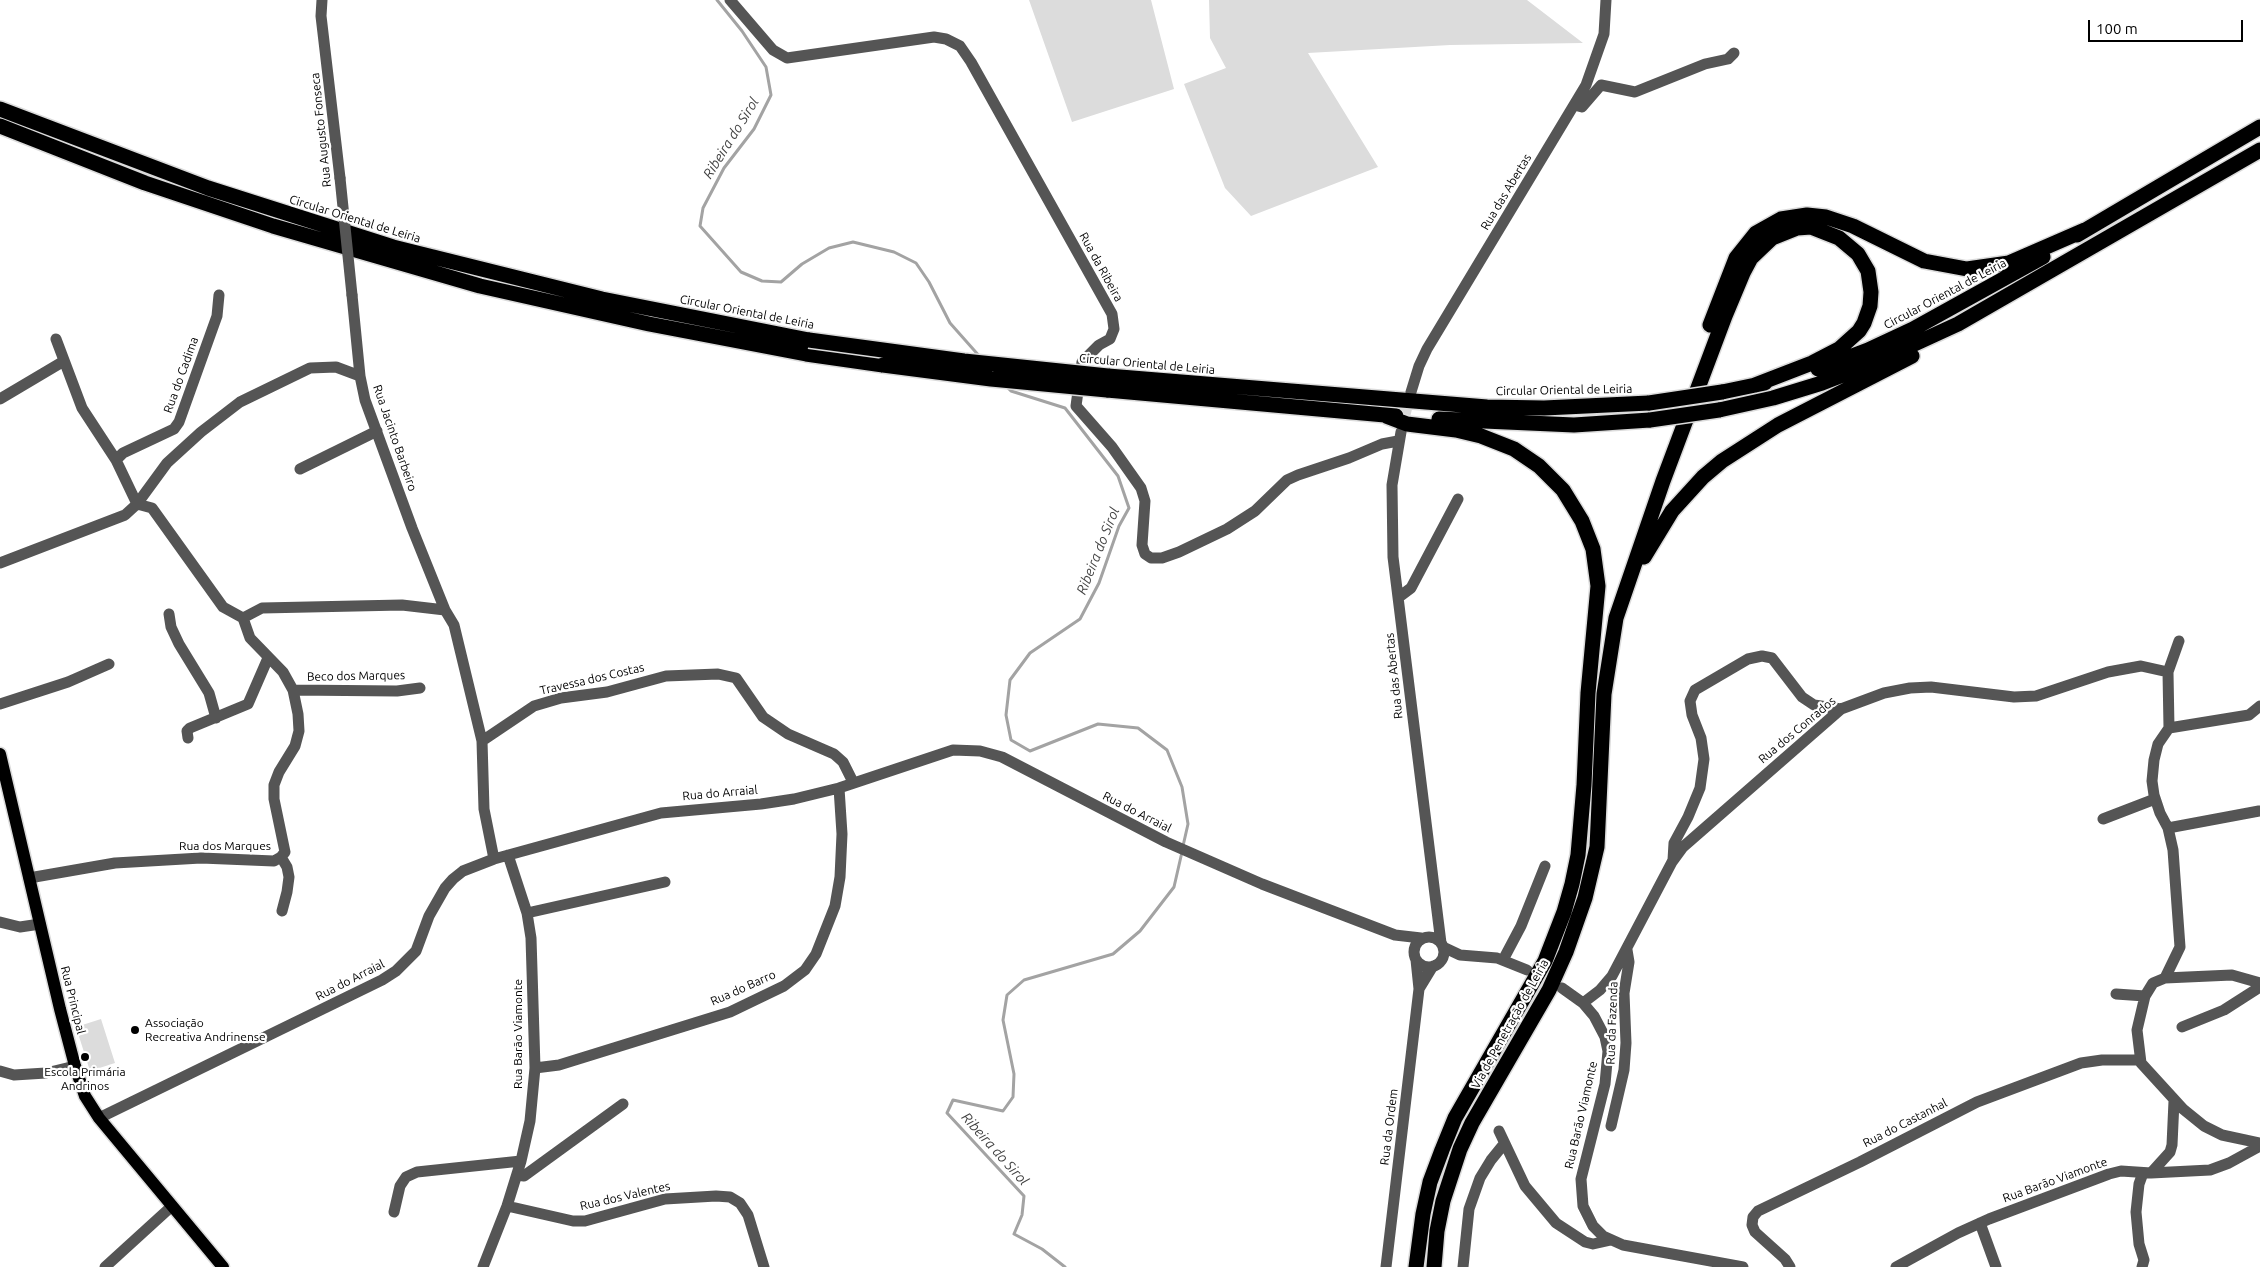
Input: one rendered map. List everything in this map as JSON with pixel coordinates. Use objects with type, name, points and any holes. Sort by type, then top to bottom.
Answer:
[{"type":"highway","name":"Circular Oriental de Leiria","points":[[0,109],[208,188],[393,247],[807,347]]},
{"type":"highway","name":"Circular Oriental de Leiria","points":[[0,126],[154,186],[273,226],[372,256],[530,298],[649,324],[807,347],[964,361],[1107,383],[1386,416],[1537,424],[1610,424],[1650,420],[1719,410],[1772,398],[1822,383],[1871,364],[1958,324],[2260,150]]},
{"type":"highway","name":"Circular Oriental de Leiria","points":[[1107,383],[1486,407],[1544,408],[1649,403],[1755,385],[1810,372],[1895,338],[2021,271],[2085,230],[2260,127]]},
{"type":"highway","points":[[1588,693],[1619,579],[1732,265],[1742,249],[1756,233],[1772,223],[1789,217],[1806,215],[1826,217],[1853,226],[1924,261],[1954,268],[1968,269],[2009,263],[2085,230]]},
{"type":"highway","points":[[1612,642],[1616,618],[1660,490],[1743,273],[1751,258],[1762,246],[1783,232],[1811,227],[1839,238],[1858,254],[1868,271],[1872,292],[1870,306],[1864,323],[1839,349],[1812,363],[1755,385]]},
{"type":"highway","points":[[1612,642],[1644,557],[1672,511],[1703,477],[1741,447],[1778,425],[1949,337],[1958,324]]},
{"type":"highway","points":[[1386,416],[1407,424],[1456,430],[1501,443],[1514,449],[1539,466],[1563,490],[1582,521],[1597,567],[1598,595],[1588,693]]},
{"type":"highway","name":"Via de Penetração de Leiria","points":[[1434,1267],[1437,1231],[1443,1201],[1460,1149],[1472,1123],[1549,990],[1566,952],[1585,898],[1597,847],[1604,694],[1612,642]]},
{"type":"highway","name":"Via de Penetração de Leiria","points":[[1416,1267],[1419,1230],[1430,1182],[1455,1118],[1533,984],[1564,912],[1578,855],[1584,785],[1588,693]]},
{"type":"main road","name":"Rua Principal","points":[[0,754],[75,1066],[85,1096],[99,1118],[223,1267]]},
{"type":"street","name":"Rua Augusto Fonseca","points":[[322,0],[322,16],[360,376]]},
{"type":"street","name":"Rua da Ribeira","points":[[730,0],[772,50],[787,58],[934,37],[946,39],[960,46],[1112,314],[1114,329],[1110,339],[1099,345],[1082,362],[1076,406],[1097,428],[1141,488],[1145,501],[1142,545],[1145,554],[1151,558],[1162,558],[1179,552],[1227,530],[1255,511],[1287,480],[1400,437]]},
{"type":"street","name":"Rua das Abertas","points":[[1411,392],[1419,366],[1427,349],[1586,85],[1600,52],[1606,24],[1606,0]]},
{"type":"street","points":[[1574,105],[1582,107],[1600,85],[1635,92],[1705,64],[1728,59],[1734,53]]},
{"type":"street","name":"Rua do Cadima","points":[[116,460],[122,453],[174,429],[179,422],[218,316],[220,295]]},
{"type":"street","points":[[56,339],[82,408],[116,460],[137,504],[152,508],[223,607],[242,618],[262,608],[402,605],[445,610]]},
{"type":"street","points":[[0,399],[64,361]]},
{"type":"street","name":"Rua Jacinto Barbeiro","points":[[0,563],[125,515],[137,504],[167,463],[201,432],[240,402],[310,368],[336,367],[360,376],[365,400],[445,610],[454,626],[482,741],[484,809],[494,859]]},
{"type":"street","points":[[300,469],[377,431]]},
{"type":"street","name":"Rua das Abertas","points":[[1400,437],[1393,471],[1391,520],[1394,564],[1442,945]]},
{"type":"street","points":[[1399,597],[1411,588],[1458,499]]},
{"type":"street","points":[[169,614],[171,627],[209,694],[216,718]]},
{"type":"street","name":"Rua dos Marques","points":[[29,878],[115,863],[201,858],[274,861],[281,858],[285,852],[274,799],[274,785],[279,772],[295,746],[299,731],[293,690],[283,672],[250,638],[242,618]]},
{"type":"street","points":[[2165,978],[2180,947],[2173,850],[2168,828],[2155,799],[2152,781],[2158,744],[2169,728],[2168,672],[2179,640]]},
{"type":"street","points":[[1672,862],[1674,843],[1688,817],[1700,788],[1704,759],[1701,738],[1692,715],[1690,701],[1695,690],[1748,659],[1762,656],[1772,658],[1802,697],[1814,705],[1841,709]]},
{"type":"street","points":[[188,738],[187,731],[190,728],[248,704],[268,658]]},
{"type":"street","points":[[0,704],[68,682],[109,664]]},
{"type":"street","name":"Rua dos Conrados","points":[[1583,1003],[1600,990],[1612,976],[1672,862],[1683,847],[1841,709],[1884,692],[1910,688],[1931,687],[2014,697],[2036,696],[2108,672],[2141,666],[2168,672]]},
{"type":"street","name":"Travessa dos Costas","points":[[482,741],[534,706],[561,698],[607,692],[666,676],[718,674],[736,678],[763,717],[788,734],[834,754],[843,762],[853,782]]},
{"type":"street","name":"Beco dos Marques","points":[[293,690],[397,691],[420,688]]},
{"type":"street","points":[[2169,728],[2249,715],[2260,706]]},
{"type":"street","name":"Rua do Arraial","points":[[99,1118],[382,980],[396,971],[416,951],[429,916],[452,878],[463,871],[494,859],[661,813],[774,802],[838,788],[946,752],[960,750],[986,752],[1006,759],[1166,842],[1291,896],[1395,935],[1425,937]]},
{"type":"street","name":"Rua do Barro","points":[[535,1068],[559,1065],[730,1012],[784,986],[804,970],[816,954],[835,906],[840,877],[842,834],[838,788]]},
{"type":"street","points":[[2103,819],[2155,799]]},
{"type":"street","points":[[2168,828],[2259,811]]},
{"type":"street","name":"Rua Barão Viamonte","points":[[483,1267],[522,1161],[530,1121],[535,1068],[531,938],[526,912],[508,856]]},
{"type":"street","points":[[281,858],[287,867],[289,877],[282,911]]},
{"type":"street","points":[[1503,960],[1521,926],[1545,866]]},
{"type":"street","points":[[526,912],[666,882]]},
{"type":"street","points":[[1438,917],[1425,937],[1414,947],[1415,958],[1423,966],[1460,954]]},
{"type":"street","points":[[0,922],[20,927],[40,924]]},
{"type":"street","name":"Rua do Arraial","points":[[1395,935],[1415,958]]},
{"type":"street","points":[[1425,937],[1436,938],[1442,945],[1460,954],[1489,956],[1527,970]]},
{"type":"street","points":[[1437,963],[1442,945]]},
{"type":"street","name":"Rua da Fazenda","points":[[1611,1126],[1624,1070],[1626,1043],[1624,993],[1629,962],[1627,950]]},
{"type":"street","name":"Rua da Ordem","points":[[1386,1267],[1419,989],[1415,958]]},
{"type":"street","name":"Rua da Ordem","points":[[1419,989],[1437,963]]},
{"type":"street","points":[[2260,985],[2232,975],[2165,978],[2153,983],[2144,996],[2137,1030],[2141,1063],[2174,1101],[2204,1126],[2222,1135],[2260,1145]]},
{"type":"street","points":[[2182,1027],[2224,1010],[2260,985]]},
{"type":"street","name":"Rua Barão Viamonte","points":[[1562,988],[1583,1003],[1594,1016],[1607,1044],[1608,1058],[1605,1084],[1582,1172],[1581,1196],[1586,1213],[1593,1226],[1611,1240],[1641,1250],[1743,1267]]},
{"type":"street","points":[[2116,994],[2144,996]]},
{"type":"street","name":"Rua do Castanhal","points":[[1790,1267],[1785,1259],[1755,1232],[1752,1225],[1753,1217],[1758,1211],[1860,1162],[1977,1102],[2081,1063],[2102,1060],[2140,1060]]},
{"type":"street","points":[[0,1071],[14,1075],[46,1073],[75,1066]]},
{"type":"street","points":[[2145,1265],[2139,1244],[2136,1212],[2139,1184],[2147,1173],[2170,1152],[2172,1146],[2174,1101]]},
{"type":"street","points":[[517,1176],[524,1176],[623,1104]]},
{"type":"street","points":[[1499,1131],[1525,1186],[1556,1223],[1585,1242],[1593,1244],[1611,1240]]},
{"type":"street","points":[[1463,1267],[1469,1208],[1480,1178],[1504,1144]]},
{"type":"street","name":"Rua Barão Viamonte","points":[[1896,1267],[1980,1223],[2109,1174],[2121,1172],[2192,1172],[2217,1168],[2260,1145]]},
{"type":"street","points":[[394,1212],[400,1186],[406,1177],[417,1172],[522,1161]]},
{"type":"street","name":"Rua dos Valentes","points":[[507,1206],[573,1221],[585,1221],[665,1199],[730,1197],[740,1202],[748,1215],[764,1267]]},
{"type":"street","points":[[105,1267],[172,1206]]},
{"type":"street","points":[[1980,1223],[1996,1267]]},
{"type":"shaded area","points":[[1029,0],[1151,0],[1174,89],[1072,122]]},
{"type":"shaded area","points":[[1209,0],[1527,0],[1583,43],[1450,45],[1308,53],[1378,167],[1251,216],[1225,188],[1184,84],[1226,68],[1210,38]]},
{"type":"shaded area","points":[[101,1019],[115,1063],[90,1071],[76,1027]]},
{"type":"waterway","name":"Ribeira do Sirol","points":[[717,0],[742,31],[766,67],[771,95],[754,129],[724,168],[703,208],[700,226],[741,272],[762,281],[781,282],[802,264],[829,248],[853,242],[894,252],[916,263],[929,282],[950,323],[981,358]]},
{"type":"waterway","name":"Ribeira do Sirol","points":[[1005,385],[1011,391],[1065,408],[1118,476],[1129,508],[1119,526],[1099,583],[1080,619],[1030,653],[1010,680],[1006,715],[1011,740],[1030,751],[1098,724],[1138,728],[1167,750],[1182,787],[1188,824],[1183,846]]},
{"type":"waterway","name":"Ribeira do Sirol","points":[[1065,1267],[1042,1249],[1014,1234],[1022,1215],[1024,1196],[947,1113],[953,1100],[1003,1111],[1013,1097],[1014,1074],[1003,1020],[1007,995],[1024,980],[1113,954],[1140,931],[1174,887],[1182,852]]},
{"type":"tunnel","points":[[1401,430],[1410,395]]},
{"type":"place","name":"Associação Recreativa Andrinense","points":[[135,1030]]},
{"type":"place","name":"Escola Primária Andrinos","points":[[85,1057]]}]
